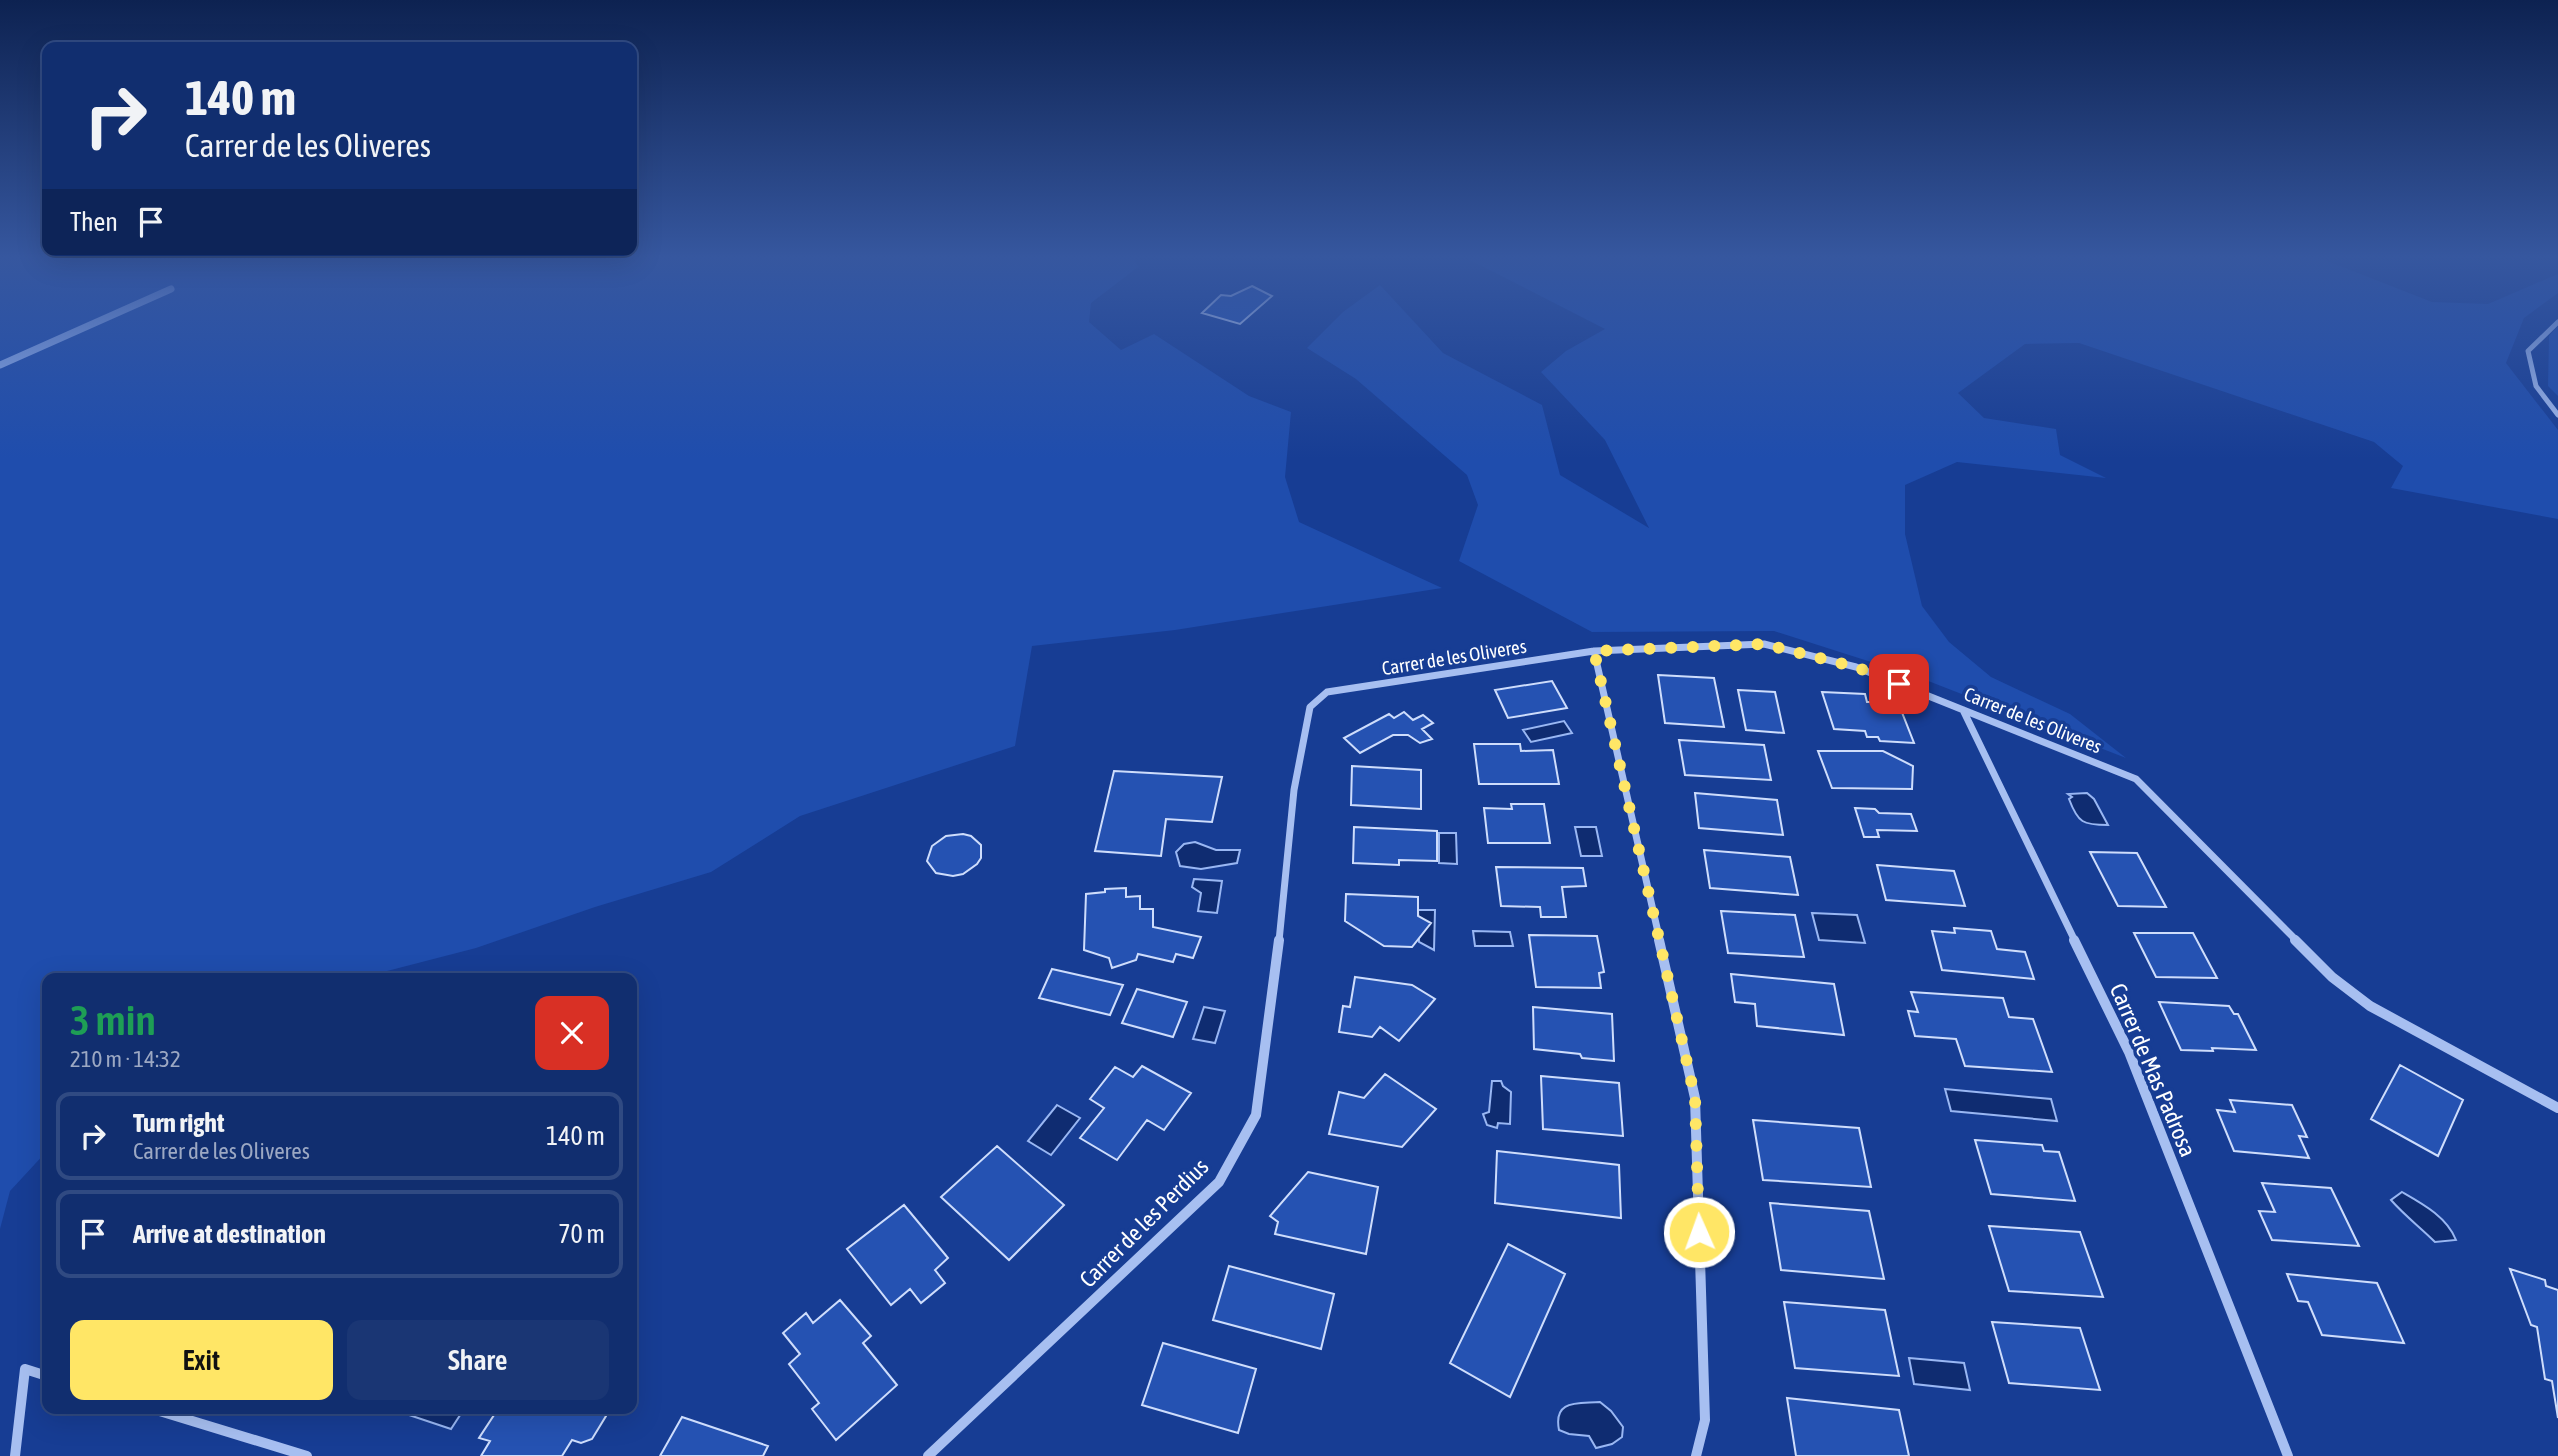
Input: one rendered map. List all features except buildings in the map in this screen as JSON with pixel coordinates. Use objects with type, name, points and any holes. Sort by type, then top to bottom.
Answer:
[{"type":"street","points":[[2557,323],[2528,351],[2536,386],[2558,415]]},
{"type":"street","name":"Carrer de les Oliveres","points":[[1310,707],[1327,692],[1594,651],[1764,644],[1856,667],[2136,779],[2332,976],[2371,1006],[2558,1108]]},
{"type":"street","points":[[1594,651],[1695,1098],[1704,1420],[1696,1456]]},
{"type":"street","name":"Carrer de les Perdius","points":[[928,1456],[1219,1182],[1256,1115],[1282,916],[1294,790],[1310,707]]},
{"type":"street","name":"Carrer de Mas Padrosa","points":[[1963,709],[2129,1052],[2288,1456]]},
{"type":"street","points":[[15,1456],[25,1369],[42,1374]]},
{"type":"street","points":[[169,1414],[307,1456]]},
{"type":"shaded area","points":[[0,323],[1090,323],[1121,350],[1154,334],[1249,396],[1291,412],[1285,477],[1299,522],[1442,588],[1175,630],[1032,646],[1015,746],[800,816],[711,872],[595,907],[476,948],[379,973],[42,973],[42,1156],[10,1191],[0,1229]]},
{"type":"shaded area","points":[[1332,323],[1415,323],[1443,353],[1542,405],[1560,475],[1649,528],[1605,440],[1541,372],[1566,351],[1605,329],[1593,323],[2522,323],[2506,363],[2558,430],[2558,519],[2391,488],[2403,466],[2374,442],[2079,343],[2025,344],[1958,393],[1984,418],[2056,429],[2060,455],[2106,478],[1957,462],[1905,485],[1905,534],[1922,606],[1949,642],[1991,677],[2070,714],[2126,758],[1918,677],[1774,631],[1592,632],[1459,561],[1478,505],[1467,475],[1356,379],[1307,348]]},
{"type":"shaded area","points":[[2558,326],[2558,396],[2548,386],[2549,336]]},
{"type":"shaded area","points":[[1564,721],[1572,733],[1531,742],[1523,730]]},
{"type":"shaded area","points":[[2087,793],[2094,799],[2108,825],[2087,823],[2075,813],[2069,799],[2072,797],[2068,794]]},
{"type":"shaded area","points":[[1575,827],[1596,827],[1602,856],[1581,856]]},
{"type":"shaded area","points":[[1439,833],[1456,833],[1457,864],[1439,863]]},
{"type":"shaded area","points":[[1195,842],[1216,850],[1240,850],[1237,863],[1201,869],[1180,866],[1176,852],[1184,844]]},
{"type":"shaded area","points":[[1194,879],[1222,881],[1217,913],[1198,911],[1201,893],[1192,887]]},
{"type":"shaded area","points":[[1418,910],[1435,910],[1434,950],[1419,942]]},
{"type":"shaded area","points":[[1812,913],[1857,915],[1865,943],[1819,940]]},
{"type":"shaded area","points":[[1473,931],[1510,932],[1513,946],[1475,946]]},
{"type":"shaded area","points":[[1204,1007],[1225,1011],[1215,1043],[1193,1039]]},
{"type":"shaded area","points":[[1492,1081],[1501,1081],[1511,1092],[1510,1124],[1498,1123],[1497,1128],[1487,1125],[1483,1114],[1489,1112]]},
{"type":"shaded area","points":[[1945,1089],[2051,1099],[2057,1121],[1951,1111]]},
{"type":"shaded area","points":[[1057,1105],[1080,1118],[1051,1155],[1028,1141]]},
{"type":"shaded area","points":[[2402,1192],[2426,1206],[2447,1224],[2456,1240],[2435,1242],[2391,1200]]},
{"type":"shaded area","points":[[1909,1358],[1964,1363],[1970,1390],[1914,1384]]},
{"type":"shaded area","points":[[1600,1402],[1623,1427],[1622,1437],[1612,1444],[1596,1448],[1589,1436],[1559,1430],[1558,1420],[1564,1408],[1569,1405]]},
{"type":"shaded area","points":[[406,1414],[461,1414],[451,1429]]},
{"type":"waterway","points":[[0,365],[95,323]]},
{"type":"route","points":[[1699,1232],[1695,1098],[1594,651],[1764,644],[1856,667],[1899,684]]}]
